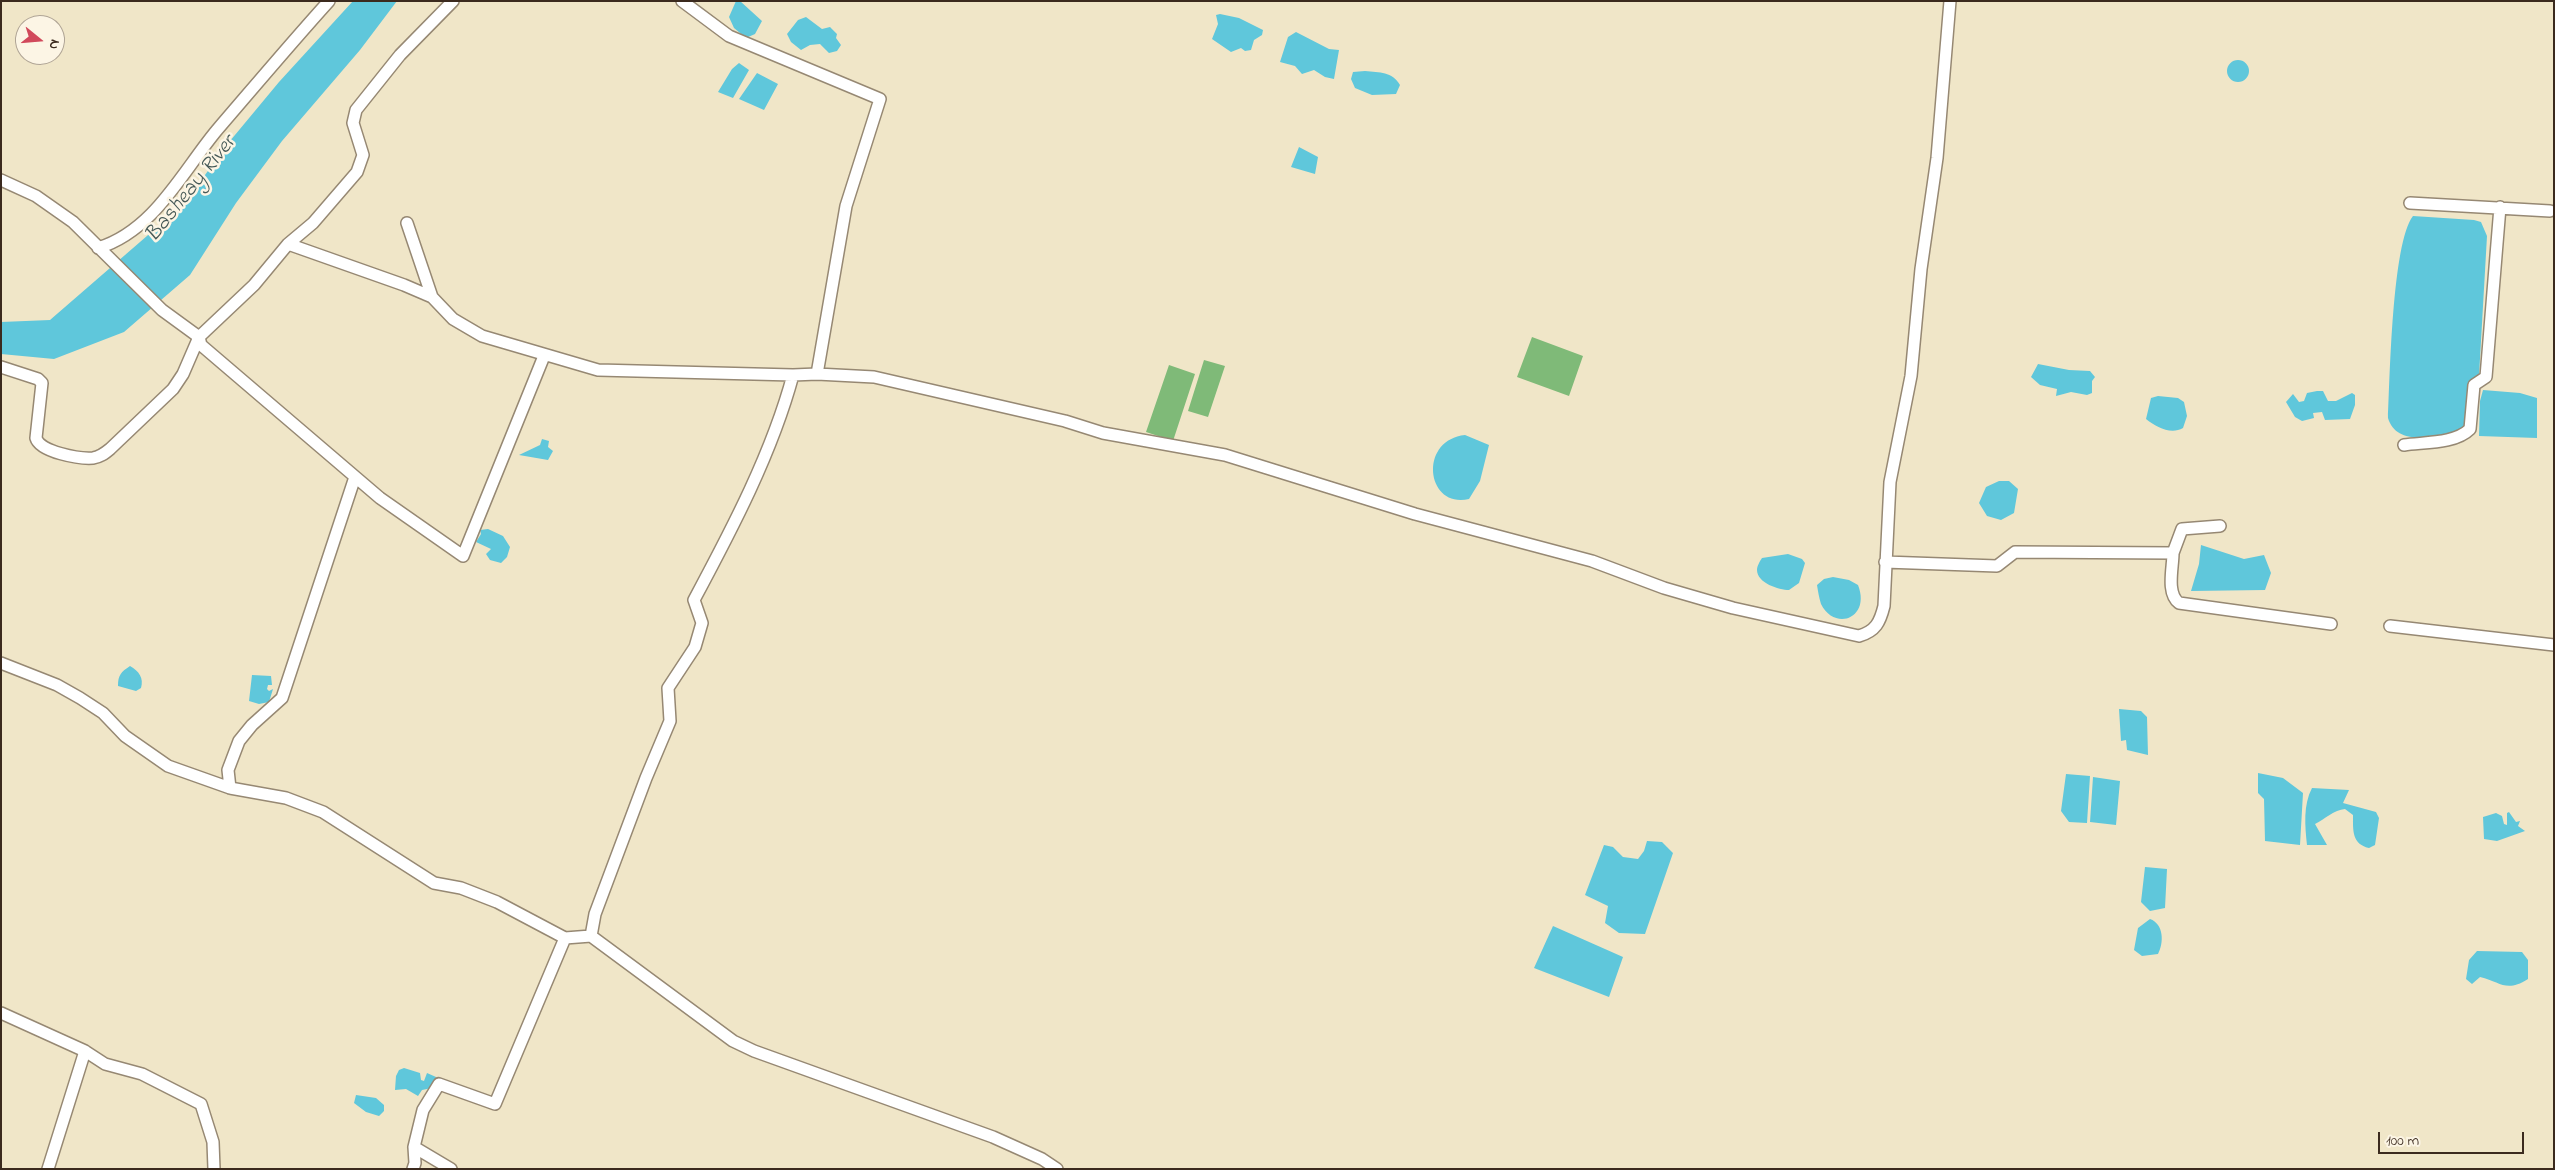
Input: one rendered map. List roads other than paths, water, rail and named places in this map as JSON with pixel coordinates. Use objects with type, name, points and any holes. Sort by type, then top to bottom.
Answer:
[{"type":"street","points":[[98,248],[137,228],[143,222],[171,191],[216,132],[329,1]]},
{"type":"street","points":[[1,367],[38,379],[42,383],[36,438],[39,444],[70,455],[93,458],[102,455],[110,449],[168,395],[182,374],[199,337],[254,285],[288,244],[313,223],[358,172],[363,155],[353,123],[356,110],[400,55],[453,1]]},
{"type":"street","points":[[682,1],[729,36],[880,99],[846,206],[817,374]]},
{"type":"street","points":[[288,244],[404,285],[432,297],[453,319],[482,336],[544,356],[598,370],[817,374],[874,377],[1001,405],[1111,435],[1225,455],[1416,514],[1592,561],[1664,588],[1732,608],[1859,636],[1871,633],[1880,622],[1884,606],[1890,482],[1911,376],[1921,269],[1937,158],[1950,1]]},
{"type":"street","points":[[1,180],[36,196],[73,222],[162,310],[199,337],[202,345],[355,477],[380,498],[464,556],[544,356]]},
{"type":"street","points":[[2410,203],[2550,211]]},
{"type":"street","points":[[2404,445],[2450,440],[2466,434],[2470,429],[2474,384],[2486,377],[2500,208]]},
{"type":"street","points":[[407,223],[432,297]]},
{"type":"street","points":[[591,936],[596,914],[646,778],[670,721],[668,688],[695,647],[702,623],[694,600],[715,562],[782,414],[793,375]]},
{"type":"street","points":[[230,788],[228,770],[239,741],[252,725],[282,698],[355,477]]},
{"type":"street","points":[[2220,526],[2182,529],[2173,553],[2172,590],[2175,600],[2179,603],[2330,624]]},
{"type":"street","points":[[1885,562],[1997,566],[2014,552],[2173,553]]},
{"type":"street","points":[[2390,626],[2554,645]]},
{"type":"street","points":[[1,663],[57,685],[80,698],[103,714],[125,736],[168,766],[230,788],[286,798],[323,812],[434,884],[461,888],[497,902],[565,938],[591,936],[733,1041],[754,1051],[993,1137],[1042,1159],[1057,1169]]},
{"type":"street","points":[[413,1169],[415,1163],[414,1147],[423,1110],[439,1084],[495,1104],[565,938]]},
{"type":"street","points":[[1,1013],[86,1051],[105,1064],[142,1074],[201,1104],[213,1142],[214,1169]]},
{"type":"street","points":[[48,1169],[86,1051]]},
{"type":"street","points":[[414,1147],[451,1169]]},
{"type":"water","points":[[353,1],[397,1],[360,50],[282,141],[236,203],[190,275],[124,332],[54,359],[1,354],[1,322],[50,320],[185,203],[225,147],[279,82]]},
{"type":"water","points":[[736,1],[740,1],[762,21],[755,34],[746,38],[734,28],[729,17]]},
{"type":"water","points":[[1220,14],[1239,18],[1263,30],[1262,35],[1254,40],[1251,50],[1245,51],[1241,48],[1231,52],[1212,39],[1218,24],[1216,15]]},
{"type":"water","points":[[806,17],[822,29],[830,27],[837,34],[836,38],[841,45],[837,51],[829,53],[820,44],[810,45],[801,50],[791,42],[787,34],[798,20]]},
{"type":"water","points":[[1296,32],[1329,49],[1339,50],[1334,79],[1325,77],[1314,70],[1302,74],[1295,66],[1280,62],[1288,37]]},
{"type":"water","points":[[2238,60],[2246,63],[2249,71],[2246,79],[2238,82],[2230,79],[2227,71],[2230,63]]},
{"type":"water","points":[[739,63],[749,70],[733,98],[718,92],[732,69]]},
{"type":"water","points":[[1365,71],[1393,77],[1400,85],[1396,94],[1372,95],[1355,88],[1351,79],[1353,72]]},
{"type":"water","points":[[757,73],[778,84],[764,110],[739,99]]},
{"type":"water","points":[[1299,147],[1318,157],[1315,174],[1291,167]]},
{"type":"water","points":[[2413,216],[2474,220],[2481,222],[2487,236],[2479,376],[2464,429],[2421,437],[2410,437],[2400,434],[2393,428],[2388,418],[2396,281],[2406,231]]},
{"type":"water","points":[[2038,364],[2069,370],[2090,371],[2095,377],[2092,381],[2092,393],[2087,395],[2071,392],[2056,396],[2057,389],[2040,385],[2031,377]]},
{"type":"water","points":[[2483,390],[2520,393],[2537,398],[2537,438],[2479,436],[2480,401]]},
{"type":"water","points":[[2323,391],[2328,401],[2336,401],[2352,393],[2355,395],[2355,405],[2350,419],[2325,420],[2322,412],[2313,413],[2314,418],[2302,421],[2295,417],[2286,402],[2293,394],[2299,402],[2304,401],[2307,393]]},
{"type":"water","points":[[2158,396],[2178,398],[2184,402],[2187,416],[2183,428],[2174,431],[2169,430],[2154,425],[2146,419],[2151,398]]},
{"type":"water","points":[[1465,435],[1489,445],[1480,481],[1469,499],[1455,499],[1444,494],[1436,484],[1433,473],[1434,460],[1440,449],[1450,440]]},
{"type":"water","points":[[542,439],[549,441],[548,447],[553,451],[548,460],[519,455],[540,445]]},
{"type":"water","points":[[1999,481],[2009,481],[2018,489],[2014,513],[2001,520],[1987,516],[1979,503],[1986,487]]},
{"type":"water","points":[[488,529],[503,536],[510,547],[507,557],[501,563],[490,560],[486,554],[491,549],[476,542],[481,534],[480,530]]},
{"type":"water","points":[[2201,545],[2244,559],[2264,555],[2271,573],[2265,590],[2191,591],[2199,564]]},
{"type":"water","points":[[1788,554],[1802,559],[1805,563],[1799,583],[1789,590],[1785,590],[1764,582],[1758,575],[1757,570],[1762,558]]},
{"type":"water","points":[[1833,577],[1849,580],[1858,585],[1861,596],[1860,606],[1856,613],[1850,617],[1842,619],[1835,617],[1827,613],[1821,604],[1817,585],[1824,579]]},
{"type":"water","points":[[130,666],[136,670],[141,678],[141,688],[136,691],[118,686],[121,674]]},
{"type":"water","points":[[252,675],[271,676],[272,685],[268,685],[267,689],[269,691],[273,689],[269,702],[259,704],[249,701]]},
{"type":"water","points":[[2119,709],[2141,711],[2147,717],[2148,755],[2127,750],[2126,740],[2121,741]]},
{"type":"water","points":[[2258,773],[2283,778],[2303,793],[2300,845],[2265,841],[2264,799],[2258,793]]},
{"type":"water","points":[[2066,774],[2090,776],[2087,823],[2069,822],[2061,811]]},
{"type":"water","points":[[2093,777],[2120,781],[2116,825],[2090,822]]},
{"type":"water","points":[[2312,788],[2349,790],[2343,803],[2376,812],[2379,818],[2375,845],[2369,848],[2356,840],[2353,815],[2345,809],[2333,813],[2315,824],[2327,845],[2307,845],[2306,808]]},
{"type":"water","points":[[2509,812],[2516,822],[2520,821],[2518,826],[2525,831],[2497,841],[2484,839],[2483,817],[2496,813],[2502,816],[2504,824],[2507,825],[2507,813]]},
{"type":"water","points":[[1647,841],[1662,842],[1673,853],[1645,934],[1619,933],[1605,923],[1608,906],[1585,895],[1604,845],[1613,847],[1623,857],[1638,859],[1644,851]]},
{"type":"water","points":[[2145,867],[2167,869],[2165,908],[2150,911],[2141,902]]},
{"type":"water","points":[[2150,919],[2155,921],[2162,934],[2160,950],[2158,954],[2142,956],[2134,950],[2138,928]]},
{"type":"water","points":[[1553,926],[1623,957],[1609,997],[1534,968]]},
{"type":"water","points":[[2477,951],[2522,952],[2528,960],[2528,979],[2509,986],[2480,977],[2472,984],[2466,979],[2469,960]]},
{"type":"water","points":[[404,1068],[420,1073],[421,1080],[424,1081],[427,1073],[436,1077],[432,1088],[422,1090],[418,1096],[406,1089],[395,1090],[396,1076],[399,1070]]},
{"type":"water","points":[[356,1095],[376,1098],[384,1105],[384,1111],[379,1116],[366,1112],[354,1103]]},
{"type":"water label","name":"Basheay River","points":[[192,190]]}]
